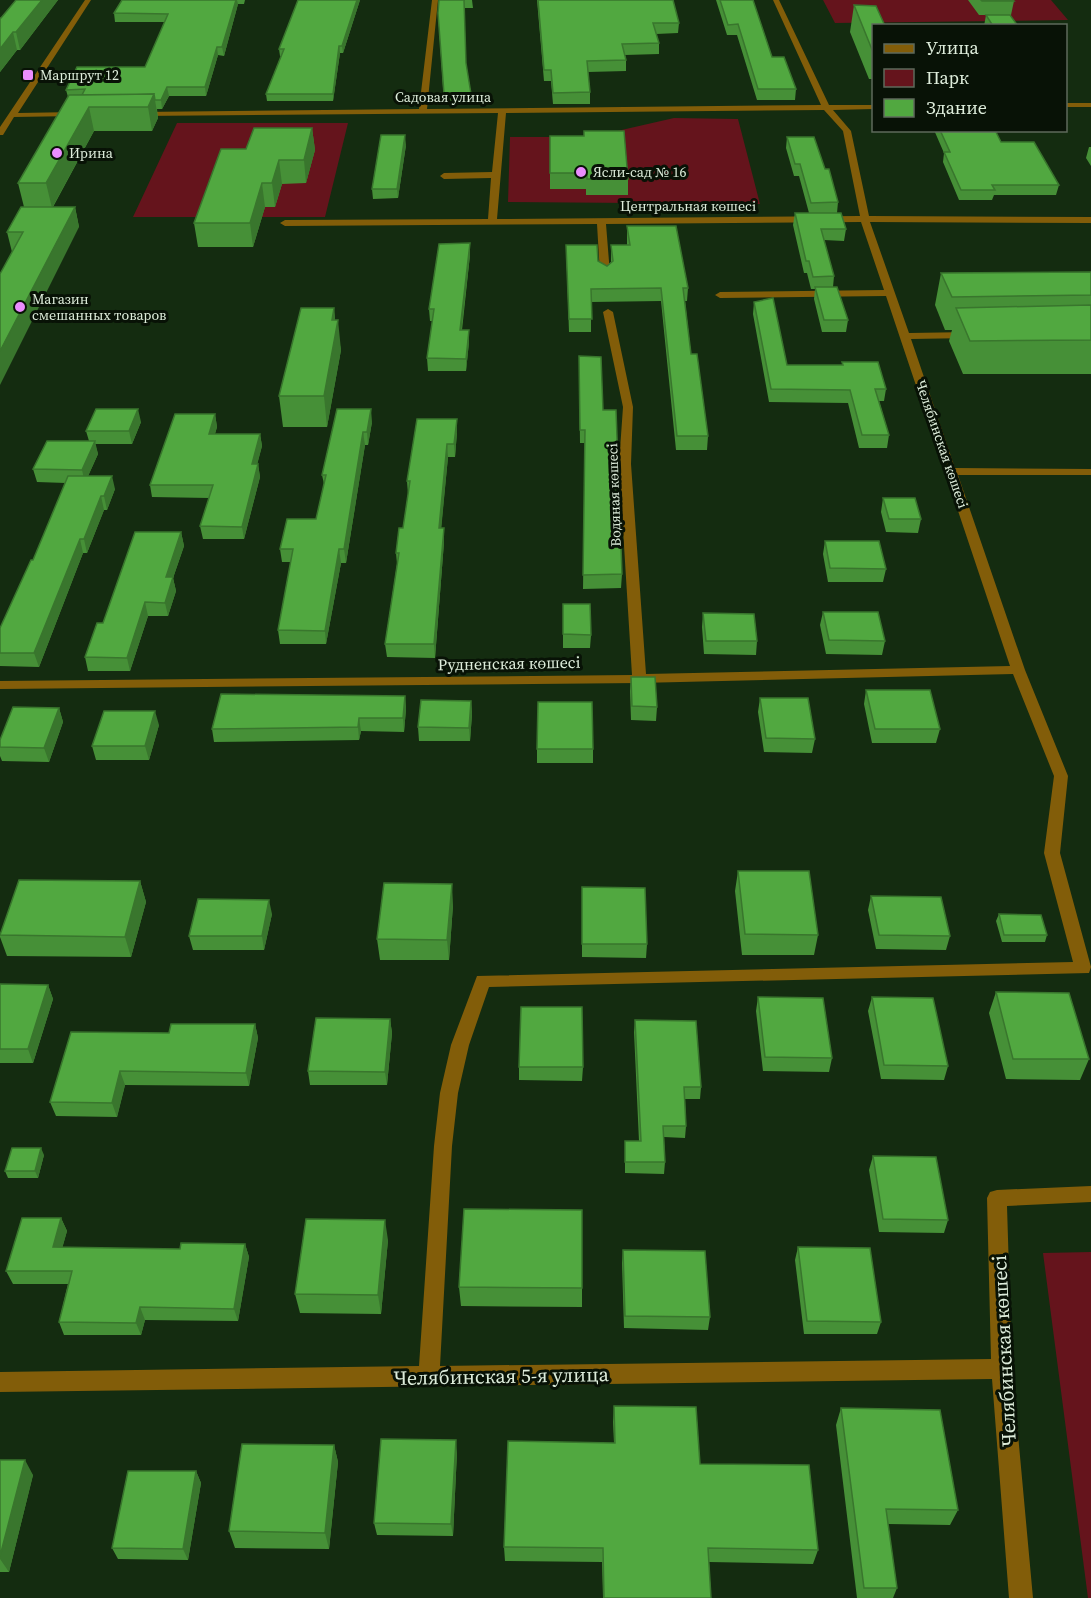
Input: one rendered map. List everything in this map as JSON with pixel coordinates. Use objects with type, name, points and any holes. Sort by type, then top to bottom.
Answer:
[{"type":"street","points":[[0,133],[88,0]]},
{"type":"street","points":[[423,111],[435,0]]},
{"type":"street","name":"Челябинская көшесі","points":[[429,1378],[443,1146],[449,1093],[460,1045],[483,981],[1083,968],[1053,853],[1061,776],[1018,670],[865,219],[847,131],[826,107],[776,0]]},
{"type":"street","points":[[1067,105],[1091,105]]},
{"type":"street","name":"Садовая улица","points":[[124,114],[872,107]]},
{"type":"street","points":[[492,221],[502,111]]},
{"type":"street","points":[[13,115],[88,114]]},
{"type":"street","points":[[444,176],[496,175]]},
{"type":"street","name":"Центральная көшесі","points":[[285,223],[865,219],[1091,220]]},
{"type":"street","points":[[601,220],[605,274]]},
{"type":"street","points":[[720,295],[890,293]]},
{"type":"street","name":"Водяная көшесі","points":[[608,312],[628,407],[625,464],[639,679]]},
{"type":"street","points":[[905,336],[986,335]]},
{"type":"street","points":[[951,471],[1091,472]]},
{"type":"street","name":"Рудненская көшесі","points":[[0,685],[639,679],[1018,670]]},
{"type":"street","name":"Челябинская көшесі","points":[[1021,1598],[1002,1369],[997,1198],[1091,1194]]},
{"type":"street","name":"Челябинская 5-я улица","points":[[0,1382],[1002,1369]]},
{"type":"green space","points":[[823,0],[1051,0],[1068,20],[835,23]]},
{"type":"green space","points":[[674,118],[738,119],[760,204],[508,202],[510,137],[591,137]]},
{"type":"green space","points":[[177,123],[348,123],[325,217],[133,217]]},
{"type":"green space","points":[[1091,1252],[1091,1598],[1088,1598],[1043,1253]]},
{"type":"building","points":[[16,0],[42,0],[0,49],[0,18]]},
{"type":"building","points":[[122,0],[236,0],[222,47],[217,47],[205,87],[167,87],[161,100],[155,100],[154,94],[82,95],[85,89],[66,90],[77,67],[145,67],[168,14],[114,13]]},
{"type":"building","points":[[298,0],[357,0],[342,46],[339,46],[333,94],[266,94],[284,49],[279,49]]},
{"type":"building","points":[[439,0],[464,0],[466,63],[471,94],[444,94]]},
{"type":"building","points":[[538,0],[673,0],[679,23],[653,23],[659,43],[622,44],[626,60],[587,61],[590,92],[553,93],[551,70],[544,70]]},
{"type":"building","points":[[720,0],[753,0],[772,57],[784,57],[796,89],[758,89],[738,24],[728,25]]},
{"type":"building","points":[[1013,0],[1014,1],[982,1]]},
{"type":"building","points":[[854,5],[876,6],[884,24],[872,24],[872,50]]},
{"type":"building","points":[[986,15],[1010,15],[1017,24],[992,24]]},
{"type":"building","points":[[154,94],[148,107],[89,107],[46,183],[18,183],[69,95]]},
{"type":"building","points":[[254,128],[312,128],[304,160],[279,160],[272,183],[262,183],[250,223],[194,223],[221,149],[246,149]]},
{"type":"building","points":[[584,131],[624,131],[628,179],[587,179],[587,173],[550,173],[550,136],[584,136]]},
{"type":"building","points":[[941,132],[996,132],[1001,142],[1034,142],[1059,185],[992,185],[995,190],[961,190],[944,152],[950,152]]},
{"type":"building","points":[[381,135],[405,135],[397,189],[372,189]]},
{"type":"building","points":[[787,137],[814,137],[825,169],[829,169],[838,202],[811,203],[800,164],[795,164]]},
{"type":"building","points":[[21,207],[75,207],[0,351],[0,274],[23,232],[7,232]]},
{"type":"building","points":[[795,213],[841,213],[846,229],[821,229],[834,276],[813,277],[809,261],[806,261]]},
{"type":"building","points":[[627,226],[676,226],[688,288],[683,288],[691,354],[697,354],[708,436],[677,436],[661,288],[591,289],[592,319],[569,319],[566,245],[597,245],[598,261],[607,266],[613,261],[611,245],[630,245]]},
{"type":"building","points":[[470,243],[460,330],[469,330],[466,359],[427,358],[434,309],[429,309],[439,244]]},
{"type":"building","points":[[1091,272],[1091,295],[952,297],[941,273]]},
{"type":"building","points":[[815,287],[837,287],[848,320],[824,320]]},
{"type":"building","points":[[773,298],[787,365],[843,365],[842,362],[878,362],[886,389],[875,389],[889,435],[862,435],[850,390],[771,389],[754,302]]},
{"type":"building","points":[[1091,305],[1091,340],[970,341],[956,308]]},
{"type":"building","points":[[301,308],[334,308],[332,320],[338,320],[324,396],[279,396]]},
{"type":"building","points":[[579,356],[601,357],[603,410],[616,410],[622,574],[583,575],[585,430],[580,430]]},
{"type":"building","points":[[96,409],[138,409],[129,431],[86,431]]},
{"type":"building","points":[[337,409],[371,409],[367,432],[363,432],[344,549],[339,549],[325,631],[278,630],[293,549],[280,549],[287,519],[316,519],[326,475],[322,475]]},
{"type":"building","points":[[175,414],[215,414],[209,434],[260,434],[252,464],[258,464],[242,527],[200,526],[213,485],[150,485]]},
{"type":"building","points":[[417,419],[457,419],[454,444],[447,444],[439,528],[444,528],[434,644],[385,644],[399,553],[396,553],[399,528],[403,528],[410,481],[407,481]]},
{"type":"building","points":[[47,441],[95,441],[82,470],[33,469]]},
{"type":"building","points":[[68,476],[112,476],[104,496],[101,496],[84,539],[80,539],[34,653],[0,653],[0,628],[33,560]]},
{"type":"building","points":[[883,498],[915,498],[921,519],[889,519]]},
{"type":"building","points":[[135,532],[181,532],[166,577],[173,577],[165,603],[145,602],[127,658],[85,657],[97,623],[103,623]]},
{"type":"building","points":[[825,541],[879,541],[886,569],[830,568]]},
{"type":"building","points":[[563,604],[590,604],[591,635],[563,634]]},
{"type":"building","points":[[823,612],[878,612],[885,641],[829,640]]},
{"type":"building","points":[[703,613],[754,614],[757,641],[706,641]]},
{"type":"building","points":[[631,677],[655,677],[657,707],[632,706]]},
{"type":"building","points":[[866,690],[930,690],[940,729],[875,729]]},
{"type":"building","points":[[221,694],[405,696],[403,718],[359,718],[358,727],[212,729]]},
{"type":"building","points":[[760,698],[808,698],[815,739],[766,738]]},
{"type":"building","points":[[421,700],[471,701],[469,728],[418,727]]},
{"type":"building","points":[[538,702],[592,702],[593,749],[537,749]]},
{"type":"building","points":[[13,707],[59,708],[44,748],[0,747],[0,740]]},
{"type":"building","points":[[104,711],[155,711],[145,746],[92,746]]},
{"type":"building","points":[[738,871],[809,871],[818,935],[745,934]]},
{"type":"building","points":[[19,880],[140,881],[125,937],[0,935]]},
{"type":"building","points":[[384,883],[452,884],[447,940],[377,939]]},
{"type":"building","points":[[582,887],[645,888],[647,944],[582,944]]},
{"type":"building","points":[[871,896],[941,897],[950,936],[879,935]]},
{"type":"building","points":[[198,899],[269,900],[262,936],[189,936]]},
{"type":"building","points":[[999,914],[1041,915],[1047,935],[1004,935]]},
{"type":"building","points":[[0,984],[48,985],[28,1049],[0,1049]]},
{"type":"building","points":[[996,992],[1069,993],[1089,1059],[1013,1059]]},
{"type":"building","points":[[758,997],[823,998],[832,1058],[765,1057]]},
{"type":"building","points":[[872,997],[933,998],[948,1066],[884,1065]]},
{"type":"building","points":[[521,1007],[582,1007],[583,1067],[519,1067]]},
{"type":"building","points":[[316,1018],[390,1019],[385,1072],[308,1071]]},
{"type":"building","points":[[635,1020],[696,1021],[701,1087],[684,1087],[686,1126],[663,1126],[665,1162],[625,1162],[625,1141],[641,1141]]},
{"type":"building","points":[[171,1024],[255,1024],[246,1073],[120,1071],[112,1103],[50,1102],[71,1032],[169,1033]]},
{"type":"building","points":[[12,1148],[41,1148],[35,1171],[5,1171]]},
{"type":"building","points":[[873,1156],[936,1157],[948,1220],[883,1219]]},
{"type":"building","points":[[464,1209],[582,1210],[582,1288],[459,1287]]},
{"type":"building","points":[[22,1218],[61,1218],[53,1247],[180,1249],[181,1243],[245,1244],[234,1309],[140,1307],[136,1323],[59,1322],[72,1271],[6,1271]]},
{"type":"building","points":[[306,1219],[385,1220],[378,1295],[295,1294]]},
{"type":"building","points":[[798,1247],[870,1248],[881,1322],[807,1321]]},
{"type":"building","points":[[623,1250],[705,1251],[710,1317],[625,1316]]},
{"type":"building","points":[[614,1406],[696,1407],[700,1464],[809,1465],[818,1550],[708,1548],[711,1598],[604,1598],[603,1548],[504,1547],[508,1441],[615,1443]]},
{"type":"building","points":[[841,1408],[940,1410],[958,1510],[886,1509],[897,1588],[864,1588]]},
{"type":"building","points":[[381,1439],[456,1440],[451,1524],[374,1523]]},
{"type":"building","points":[[242,1444],[334,1445],[325,1533],[229,1531]]},
{"type":"building","points":[[0,1460],[25,1460],[0,1556]]},
{"type":"building","points":[[128,1471],[196,1471],[183,1549],[112,1548]]},
{"type":"place","name":"Маршрут 12","points":[[28,75]]},
{"type":"place","name":"Ирина","points":[[57,153]]},
{"type":"place","name":"Ясли-сад № 16","points":[[581,172]]},
{"type":"place","name":"Магазин смешанных товаров","points":[[20,307]]}]
